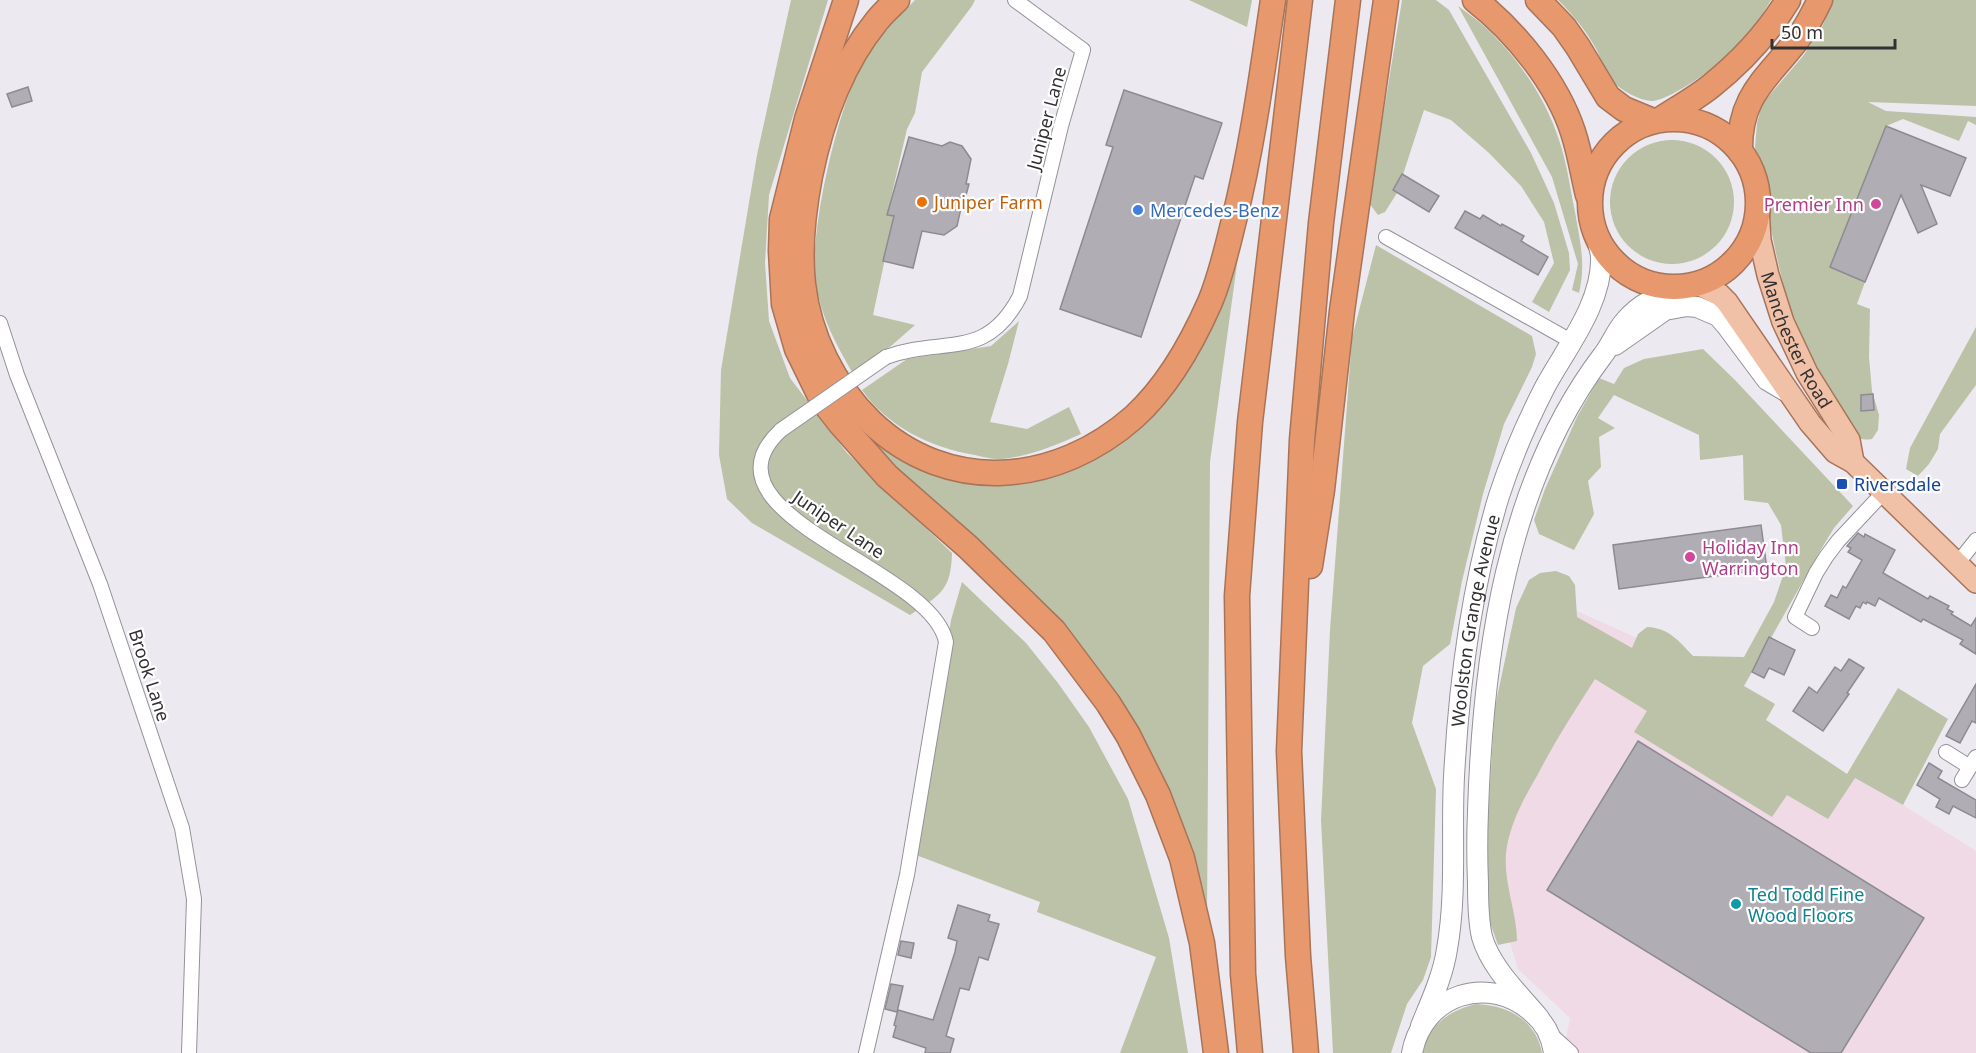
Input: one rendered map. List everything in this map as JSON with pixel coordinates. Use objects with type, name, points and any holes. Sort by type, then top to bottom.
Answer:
[{"type":"highway","points":[[846,0],[802,138],[782,219],[784,304],[797,349],[822,400],[840,423],[887,476],[968,547],[1054,631],[1108,703],[1128,735],[1158,795],[1182,858],[1202,943],[1216,1053]]},
{"type":"highway","points":[[894,3],[877,21],[843,76],[822,130],[812,165],[801,234],[802,273],[807,309],[818,341],[840,387],[878,429],[899,445],[938,464],[957,470],[1004,474],[1051,466],[1076,456],[1105,439],[1134,416],[1157,391],[1195,334],[1211,300],[1240,196],[1273,0]]},
{"type":"highway","points":[[1250,1053],[1243,974],[1237,596],[1250,422],[1300,0]]},
{"type":"highway","points":[[1306,1053],[1298,956],[1288,751],[1302,440],[1321,223],[1348,0]]},
{"type":"highway","points":[[1292,672],[1322,490],[1342,312],[1386,0]]},
{"type":"highway","points":[[1476,0],[1521,45],[1553,88],[1573,130],[1596,234],[1605,251],[1618,266],[1629,274],[1664,286],[1690,285],[1722,272],[1739,256],[1751,237],[1758,210],[1757,187],[1740,150],[1729,139],[1704,124],[1690,120],[1657,120],[1624,109],[1608,97],[1578,46],[1538,0]]},
{"type":"highway","points":[[1590,201],[1593,178],[1612,145],[1630,131],[1657,120],[1710,87],[1761,39],[1788,0]]},
{"type":"highway","points":[[1740,150],[1742,125],[1749,101],[1763,80],[1798,39],[1820,0]]},
{"type":"main road","name":"Manchester Road","points":[[1758,210],[1762,249],[1783,322],[1807,373],[1849,440],[1853,462]]},
{"type":"main road","name":"Woolston Grange Avenue","points":[[1412,1053],[1414,1042],[1441,975],[1449,935],[1452,908],[1452,825],[1457,720],[1466,646],[1477,587],[1505,479],[1534,409],[1591,304],[1598,281],[1601,254],[1596,234]]},
{"type":"main road","name":"Manchester Road","points":[[1690,285],[1720,295],[1727,302],[1810,423],[1835,452],[1853,462],[1976,582]]},
{"type":"main road","name":"Woolston Grange Avenue","points":[[1544,1025],[1498,968],[1488,952],[1482,938],[1478,909],[1477,839],[1482,740],[1501,593],[1538,468],[1576,392],[1624,321],[1654,297],[1690,285]]},
{"type":"main road","points":[[1605,352],[1665,310],[1687,306],[1697,307],[1718,316],[1767,380],[1789,393]]},
{"type":"main road","points":[[1421,1026],[1436,1009],[1456,997],[1478,992],[1501,994],[1522,1003],[1544,1025],[1554,1053]]},
{"type":"street","name":"Juniper Lane","points":[[866,1053],[907,875],[946,642],[940,624],[932,613],[910,594],[783,511],[773,501],[762,479],[760,467],[765,447],[781,430],[886,357],[901,351],[963,345],[998,328],[1011,313],[1020,296],[1061,126],[1083,50],[1015,0]]},
{"type":"street","points":[[1386,237],[1571,341]]},
{"type":"street","name":"Brook Lane","points":[[0,323],[17,375],[100,584],[182,828],[194,900],[189,1053]]},
{"type":"street","points":[[1812,628],[1795,617],[1816,573],[1838,541],[1883,493]]},
{"type":"street","points":[[1957,564],[1976,540]]},
{"type":"street","points":[[1946,752],[1973,762],[1962,780]]},
{"type":"street","points":[[1544,1025],[1571,1053]]},
{"type":"shaded area","points":[[1539,594],[1744,686],[1775,704],[1766,720],[1847,774],[1903,805],[1976,851],[1976,1053],[1563,1053],[1570,1018],[1518,969],[1495,893]]},
{"type":"green space","points":[[791,0],[828,0],[769,195],[765,263],[769,321],[790,378],[847,453],[952,553],[949,576],[942,591],[910,615],[752,523],[727,499],[719,455],[721,370],[757,155]]},
{"type":"green space","points":[[915,0],[975,0],[922,72],[915,113],[907,129],[887,215],[894,216],[873,315],[915,325],[891,346],[852,372],[825,319],[818,296],[815,262],[821,204],[835,139],[853,83],[874,46]]},
{"type":"green space","points":[[1189,0],[1252,0],[1247,27]]},
{"type":"green space","points":[[1402,0],[1436,0],[1449,10],[1531,153],[1554,203],[1569,253],[1570,270],[1549,312],[1532,302],[1554,263],[1544,222],[1521,186],[1489,153],[1451,120],[1424,110],[1397,193],[1385,212],[1378,215],[1369,203]]},
{"type":"green space","points":[[1558,0],[1771,0],[1751,31],[1729,55],[1682,88],[1659,100],[1651,101],[1631,95],[1614,83],[1587,34]]},
{"type":"green space","points":[[1833,0],[1976,0],[1976,106],[1868,102],[1886,111],[1976,117],[1976,125],[1968,121],[1959,141],[1903,119],[1886,126],[1830,267],[1865,282],[1857,304],[1870,309],[1869,357],[1872,391],[1879,415],[1878,430],[1872,439],[1858,438],[1847,428],[1803,344],[1787,301],[1755,147],[1757,123],[1762,104],[1803,56],[1823,25]]},
{"type":"green space","points":[[1458,6],[1484,26],[1510,53],[1530,80],[1547,109],[1562,149],[1580,243],[1582,272],[1579,293],[1572,290],[1578,264],[1552,177]]},
{"type":"green space","points":[[1672,140],[1696,144],[1716,158],[1730,178],[1734,202],[1730,226],[1716,246],[1696,260],[1672,264],[1648,260],[1628,246],[1614,226],[1610,202],[1614,178],[1628,158],[1648,144]]},
{"type":"green space","points":[[1240,242],[1210,462],[1207,921],[1146,748],[1100,672],[1036,597],[887,460],[856,419],[900,455],[1056,475],[1097,457],[1143,422]]},
{"type":"green space","points":[[1376,245],[1532,336],[1536,354],[1504,424],[1483,494],[1462,581],[1450,644],[1423,666],[1412,723],[1436,789],[1431,957],[1423,980],[1407,1004],[1391,1053],[1333,1053],[1321,820],[1330,630],[1352,338]]},
{"type":"green space","points":[[1019,321],[990,422],[1027,429],[1069,407],[1081,434],[1033,453],[1003,459],[959,452],[912,434],[884,415],[862,390],[907,359],[991,346]]},
{"type":"green space","points":[[1976,327],[1976,385],[1940,434],[1938,449],[1918,476],[1906,469],[1910,448]]},
{"type":"green space","points":[[1703,349],[1853,506],[1834,528],[1820,551],[1744,686],[1775,704],[1766,720],[1847,774],[1898,688],[1948,719],[1903,805],[1855,778],[1828,819],[1787,795],[1772,817],[1634,732],[1647,711],[1595,679],[1551,750],[1512,827],[1507,846],[1506,870],[1517,941],[1498,945],[1489,920],[1486,847],[1495,707],[1516,608],[1529,580],[1540,573],[1556,571],[1569,576],[1575,585],[1577,617],[1632,648],[1638,634],[1647,627],[1667,632],[1693,656],[1744,657],[1774,602],[1786,567],[1781,525],[1768,503],[1744,500],[1743,455],[1700,460],[1699,435],[1614,395],[1598,418],[1615,428],[1599,437],[1601,467],[1588,481],[1594,514],[1574,550],[1539,534],[1534,520],[1577,417],[1599,378],[1614,384],[1624,368],[1644,359]]},
{"type":"green space","points":[[962,582],[1026,643],[1058,683],[1089,727],[1128,799],[1169,938],[1188,1053],[1120,1053],[1156,957],[1037,912],[1040,902],[916,855],[951,620]]},
{"type":"green space","points":[[1476,1004],[1499,1007],[1527,1023],[1539,1041],[1542,1053],[1423,1053],[1429,1034],[1442,1020],[1458,1010]]},
{"type":"building","points":[[28,87],[32,101],[12,107],[7,94]]},
{"type":"building","name":"Mercedes-Benz","points":[[1124,90],[1222,123],[1203,179],[1195,176],[1141,337],[1060,309],[1113,147],[1106,145]]},
{"type":"building","name":"Premier Inn","points":[[1886,126],[1966,158],[1950,196],[1921,185],[1937,224],[1918,233],[1901,195],[1865,282],[1830,267]]},
{"type":"building","name":"Juniper Farm","points":[[909,137],[942,146],[950,142],[962,146],[971,159],[966,184],[969,184],[957,226],[944,235],[922,231],[913,268],[883,261],[894,216],[887,215]]},
{"type":"building","points":[[1402,174],[1439,196],[1429,212],[1393,190]]},
{"type":"building","points":[[1465,211],[1480,219],[1483,215],[1524,236],[1521,241],[1548,257],[1538,275],[1455,228]]},
{"type":"building","points":[[1873,394],[1874,410],[1861,411],[1861,395]]},
{"type":"building","name":"Holiday Inn Warrington","points":[[1761,525],[1767,569],[1619,589],[1613,545]]},
{"type":"building","points":[[1858,533],[1864,537],[1865,534],[1895,550],[1883,573],[1928,599],[1930,596],[1949,606],[1947,609],[1953,612],[1951,614],[1971,626],[1976,618],[1976,654],[1960,644],[1963,640],[1923,619],[1921,622],[1879,598],[1875,606],[1863,602],[1860,608],[1856,606],[1849,619],[1825,606],[1831,595],[1837,598],[1843,586],[1846,588],[1862,560],[1848,552],[1851,548],[1847,546]]},
{"type":"building","points":[[1769,637],[1795,650],[1784,675],[1769,668],[1764,678],[1752,672]]},
{"type":"building","points":[[1849,659],[1864,668],[1823,731],[1793,711],[1809,687],[1817,693],[1835,667],[1841,671]]},
{"type":"building","points":[[1976,684],[1976,723],[1972,721],[1960,743],[1946,736]]},
{"type":"building","name":"Ted Todd Fine Wood Floors","points":[[1638,741],[1924,918],[1841,1053],[1811,1053],[1547,890]]},
{"type":"building","points":[[1929,763],[1942,771],[1938,778],[1976,800],[1976,818],[1953,806],[1949,814],[1936,807],[1940,799],[1917,785]]},
{"type":"building","points":[[958,905],[990,915],[988,921],[999,924],[988,960],[979,957],[969,990],[960,988],[946,1036],[954,1039],[950,1053],[925,1053],[926,1048],[893,1037],[896,1026],[894,1025],[898,1010],[933,1020],[955,952],[957,941],[948,938]]},
{"type":"building","points":[[901,941],[914,943],[911,958],[898,955]]},
{"type":"building","points":[[891,984],[903,986],[897,1012],[885,1009]]},
{"type":"place","name":"Juniper Farm","points":[[922,202]]},
{"type":"place","name":"Premier Inn","points":[[1876,204]]},
{"type":"place","name":"Mercedes-Benz","points":[[1138,210]]},
{"type":"place","name":"Riversdale","points":[[1842,484]]},
{"type":"place","name":"Holiday Inn Warrington","points":[[1690,557]]},
{"type":"place","name":"Ted Todd Fine Wood Floors","points":[[1736,904]]}]
